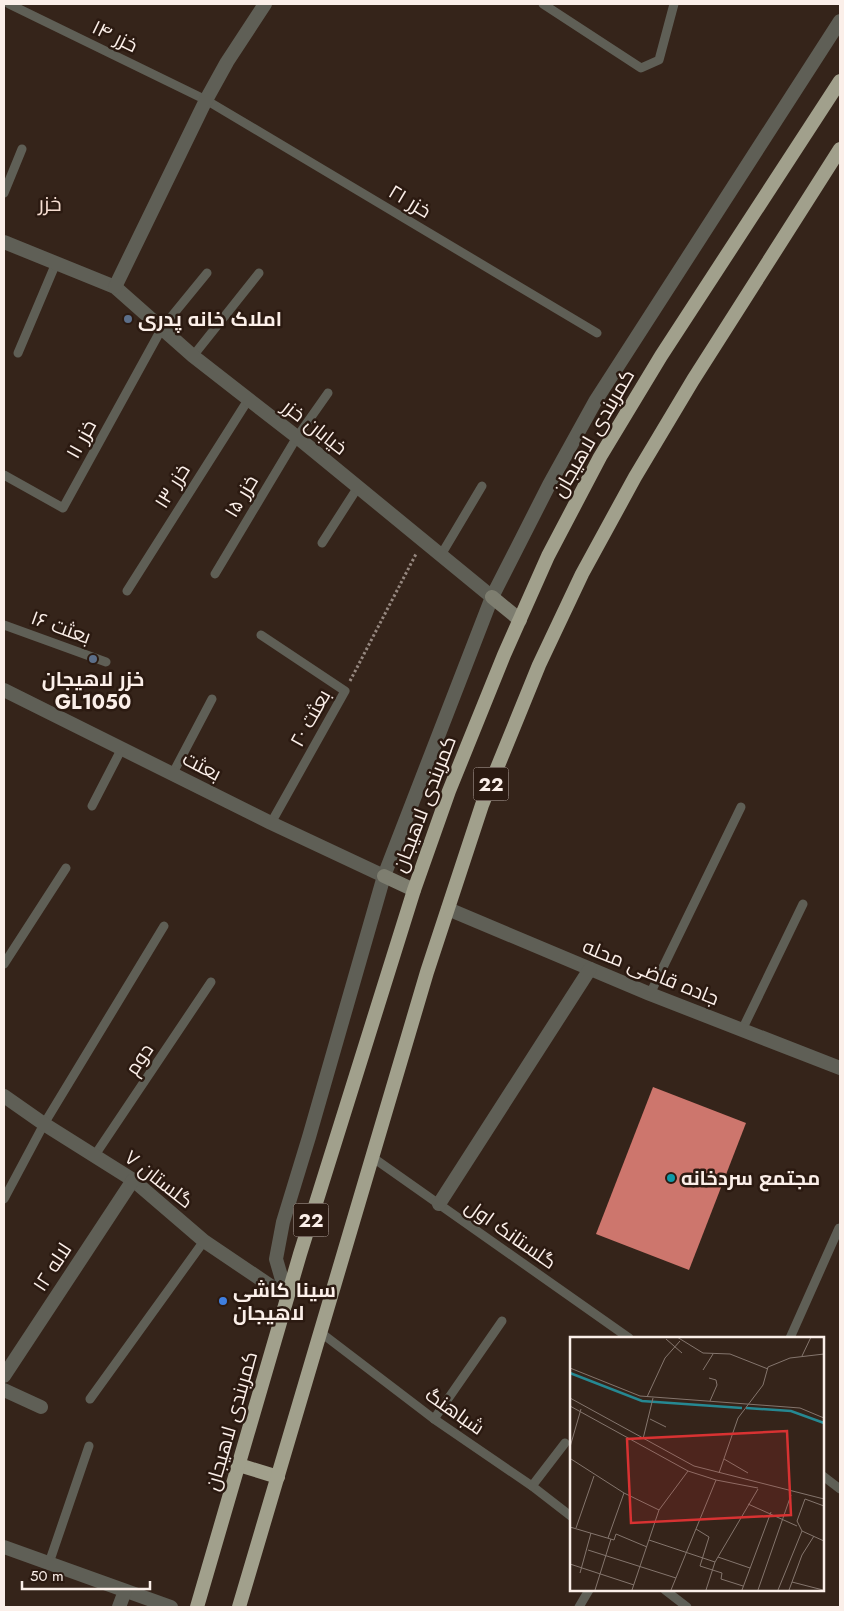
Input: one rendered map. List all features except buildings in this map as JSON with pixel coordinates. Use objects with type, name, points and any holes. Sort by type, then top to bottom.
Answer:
[{"type":"highway","name":"کمربندی لاهیجان","points":[[197,1607],[287,1297],[414,890],[449,791],[520,620],[548,556],[600,457],[661,356],[840,81]]},
{"type":"highway","name":"22","points":[[239,1607],[427,972],[482,805],[539,665],[582,574],[635,477],[693,380],[839,155]]},
{"type":"highway","points":[[239,1465],[278,1477]]},
{"type":"main road","points":[[492,597],[520,620]]},
{"type":"main road","points":[[384,876],[414,890]]},
{"type":"street","points":[[115,287],[206,100],[227,62],[264,4]]},
{"type":"street","points":[[287,1297],[276,1259],[283,1222],[384,876],[492,597],[549,485],[596,400],[840,20]]},
{"type":"street","name":"خیابان خزر","points":[[4,242],[115,287],[193,356],[297,437],[492,597]]},
{"type":"street","name":"بعثت","points":[[4,690],[271,823],[384,876]]},
{"type":"street","name":"جاده قاضی محله","points":[[448,909],[650,994],[840,1068]]},
{"type":"street","points":[[439,1204],[590,969]]},
{"type":"street","name":"گلستان ۷","points":[[4,1096],[44,1124],[133,1180],[204,1241],[287,1297]]},
{"type":"street","name":"لاله ۱۲","points":[[4,1376],[133,1180]]},
{"type":"street","points":[[4,1390],[41,1407]]},
{"type":"street","points":[[4,1547],[170,1607]]},
{"type":"street","points":[[119,1607],[125,1591]]},
{"type":"lane","name":"خزر ۱۴","points":[[9,4],[206,100]]},
{"type":"lane","points":[[543,4],[641,68],[659,60],[674,4]]},
{"type":"lane","name":"خزر ۲۱","points":[[206,100],[597,333]]},
{"type":"lane","points":[[4,193],[22,149]]},
{"type":"lane","points":[[18,353],[56,263]]},
{"type":"lane","points":[[162,328],[207,273]]},
{"type":"lane","points":[[193,356],[258,273]]},
{"type":"lane","name":"خزر ۱۱","points":[[4,475],[63,508],[162,328]]},
{"type":"lane","name":"خزر ۱۵","points":[[215,574],[297,437],[328,393]]},
{"type":"lane","name":"خزر ۱۳","points":[[127,591],[248,400]]},
{"type":"lane","points":[[441,555],[482,486]]},
{"type":"lane","points":[[322,544],[358,487]]},
{"type":"lane","name":"بعثت ۱۶","points":[[4,626],[106,662]]},
{"type":"lane","name":"بعثت ۲۰","points":[[261,635],[345,691],[271,823]]},
{"type":"lane","points":[[173,773],[212,699]]},
{"type":"lane","points":[[92,806],[122,748]]},
{"type":"lane","points":[[650,994],[741,807]]},
{"type":"lane","points":[[4,964],[66,868]]},
{"type":"lane","points":[[742,1030],[804,904]]},
{"type":"lane","points":[[4,1199],[44,1124],[164,926]]},
{"type":"lane","name":"دوم","points":[[95,1155],[211,982]]},
{"type":"lane","name":"گلستانک اول","points":[[372,1157],[627,1337]]},
{"type":"lane","points":[[790,1337],[840,1228]]},
{"type":"lane","points":[[90,1399],[204,1241]]},
{"type":"lane","points":[[434,1419],[502,1321]]},
{"type":"lane","name":"شباهنگ","points":[[320,1332],[434,1419],[532,1486],[570,1515]]},
{"type":"lane","points":[[532,1486],[565,1443]]},
{"type":"lane","points":[[49,1563],[89,1446]]},
{"type":"lane","points":[[824,1477],[840,1488]]},
{"type":"lane","points":[[579,1607],[588,1591]]},
{"type":"lane","points":[[665,1591],[687,1607]]},
{"type":"path","points":[[345,691],[423,540]]},
{"type":"place","name":"املاک خانه پدری","points":[[128,319]]},
{"type":"place","name":"خزر لاهیجان GL1050","points":[[93,659]]},
{"type":"place","name":"مجتمع سردخانه","points":[[671,1178]]},
{"type":"place","name":"سینا کاشی لاهیجان","points":[[223,1301]]},
{"type":"district","name":"خزر","points":[[50,204]]}]
